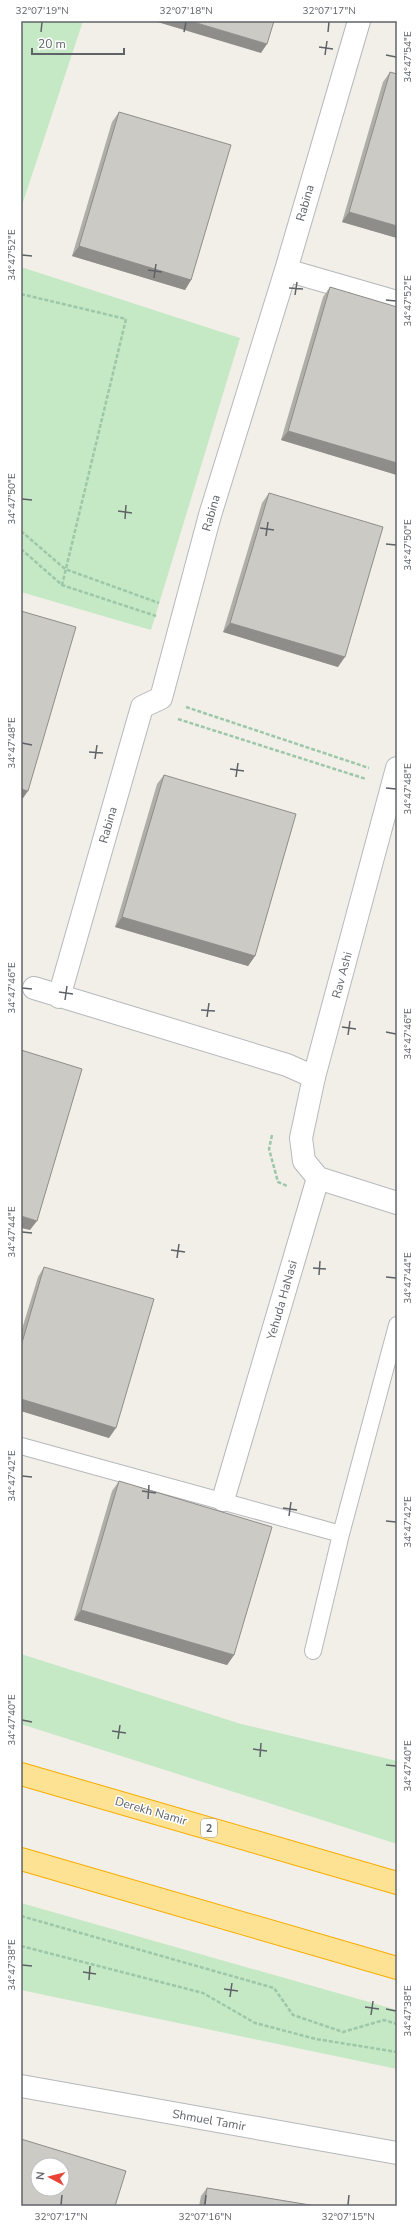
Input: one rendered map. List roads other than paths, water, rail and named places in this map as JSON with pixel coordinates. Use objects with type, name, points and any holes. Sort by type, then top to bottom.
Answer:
[{"type":"highway","name":"Derekh Namir","points":[[21,1774],[397,1883]]},
{"type":"highway","points":[[21,1859],[397,1968]]},
{"type":"street","name":"Rabina","points":[[59,997],[142,706],[170,701],[183,618],[210,515],[286,270],[359,21]]},
{"type":"street","points":[[286,270],[397,302]]},
{"type":"street","name":"Rav Ashi","points":[[318,1178],[304,1161],[301,1138],[314,1077],[396,772]]},
{"type":"street","points":[[34,988],[59,997],[287,1065],[314,1077]]},
{"type":"street","points":[[318,1178],[397,1203]]},
{"type":"street","name":"Yehuda HaNasi","points":[[224,1500],[318,1178]]},
{"type":"street","name":"Shmuel Tamir","points":[[21,2086],[397,2153]]},
{"type":"lane","points":[[313,1651],[341,1534],[397,1325]]},
{"type":"lane","points":[[21,1446],[224,1500],[341,1534]]}]
